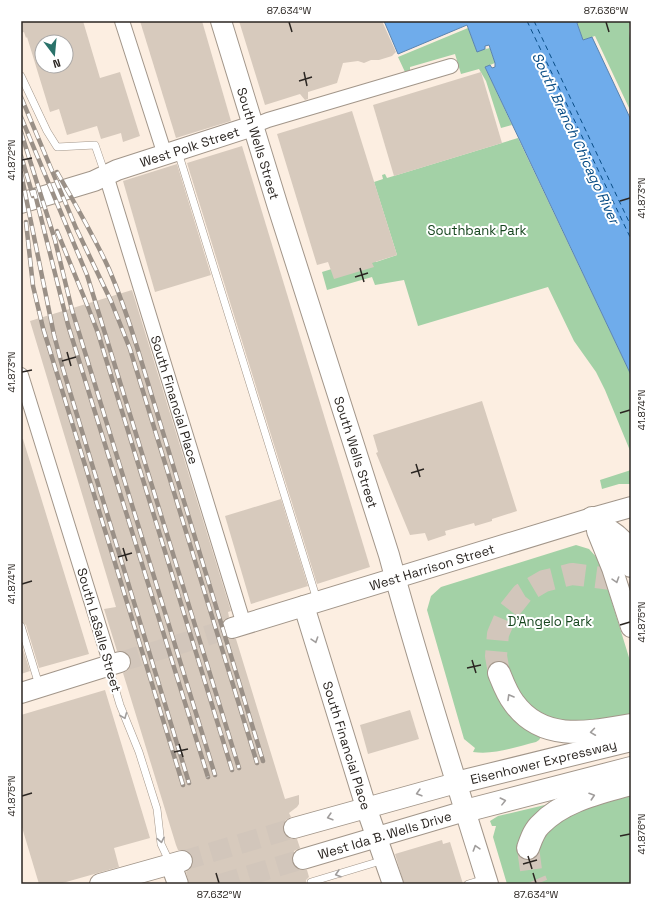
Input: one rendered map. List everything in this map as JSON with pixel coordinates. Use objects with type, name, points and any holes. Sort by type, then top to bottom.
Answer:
[{"type":"highway","points":[[592,518],[619,555],[631,566]]},
{"type":"highway","points":[[499,673],[515,705],[527,717],[541,725],[559,731],[581,733],[631,725]]},
{"type":"highway","name":"Eisenhower Expressway","points":[[456,783],[631,740]]},
{"type":"highway","points":[[465,811],[631,768]]},
{"type":"highway","points":[[528,848],[540,824],[556,812],[580,800],[631,784]]},
{"type":"main road","name":"South Wells Street","points":[[221,21],[396,578],[402,604],[465,811],[480,882]]},
{"type":"main road","name":"West Polk Street","points":[[21,203],[94,181],[106,175],[253,126]]},
{"type":"main road","name":"West Harrison Street","points":[[238,626],[631,507]]},
{"type":"main road","points":[[592,518],[617,535],[631,548]]},
{"type":"main road","points":[[592,518],[612,568],[631,627]]},
{"type":"main road","name":"South Financial Place","points":[[310,604],[366,807],[393,884]]},
{"type":"main road","points":[[21,693],[116,664]]},
{"type":"main road","points":[[294,828],[456,783]]},
{"type":"main road","name":"West Ida B. Wells Drive","points":[[303,859],[465,811]]},
{"type":"main road","points":[[100,884],[176,862]]},
{"type":"main road","name":"South LaSalle Street","points":[[176,862],[178,884]]},
{"type":"street","points":[[122,21],[172,153]]},
{"type":"street","name":"West Polk Street","points":[[253,126],[268,120],[451,66]]},
{"type":"street","name":"South Financial Place","points":[[106,175],[241,615],[238,626]]},
{"type":"street","name":"South LaSalle Street","points":[[21,375],[116,664]]},
{"type":"lane","points":[[21,76],[47,131],[57,147],[95,145],[106,175]]},
{"type":"lane","points":[[172,153],[310,604]]},
{"type":"lane","points":[[21,626],[40,687]]},
{"type":"lane","name":"South LaSalle Street","points":[[116,664],[112,678],[120,705],[139,752],[156,809],[161,844],[176,862]]},
{"type":"lane","points":[[311,882],[385,860]]},
{"type":"green space","points":[[630,21],[631,112],[595,36],[583,40],[577,22]]},
{"type":"green space","points":[[468,28],[477,51],[490,48],[495,63],[485,67],[512,125],[501,128],[486,81],[479,69],[461,74],[455,54],[410,67],[410,70],[405,72],[398,57]]},
{"type":"green space","name":"Southbank Park","points":[[518,138],[631,375],[631,453],[596,372],[574,341],[548,287],[418,326],[404,280],[375,285],[372,277],[327,290],[322,272],[374,256],[376,262],[397,255],[374,182],[383,179],[382,175],[385,174],[387,178]]},
{"type":"green space","points":[[631,470],[631,484],[619,484],[602,489],[600,480]]},
{"type":"green space","name":"D'Angelo Park","points":[[576,545],[589,549],[599,560],[631,664],[631,716],[573,723],[553,719],[537,712],[489,676],[492,686],[499,699],[541,737],[536,742],[505,750],[481,753],[473,752],[475,748],[464,739],[427,610],[431,596],[441,587]]},
{"type":"green space","points":[[631,796],[631,884],[507,884],[493,837],[496,826],[492,826],[490,821],[498,816],[549,804],[541,838],[562,818],[588,807]]},
{"type":"water","name":"South Branch Chicago River","points":[[384,21],[580,21],[577,23],[583,40],[592,37],[631,120],[631,375],[485,67],[490,65],[492,68],[495,67],[489,45],[485,46],[485,49],[477,52],[467,25],[398,54]]},
{"type":"building","points":[[21,21],[83,21],[100,78],[120,72],[140,136],[123,142],[121,133],[101,139],[97,126],[67,135],[59,109],[50,112],[38,74],[74,74],[74,34],[34,34],[34,60],[24,32],[21,33]]},
{"type":"building","points":[[140,21],[202,21],[231,121],[176,138]]},
{"type":"building","points":[[239,21],[382,21],[396,52],[392,56],[379,60],[371,60],[364,63],[358,61],[343,63],[337,83],[308,92],[308,99],[305,100],[300,94],[265,105]]},
{"type":"building","points":[[481,72],[502,143],[394,176],[373,105]]},
{"type":"building","points":[[352,111],[397,255],[372,263],[374,267],[334,279],[328,262],[317,265],[277,134]]},
{"type":"building","points":[[242,146],[370,567],[317,584],[187,163]]},
{"type":"building","points":[[177,164],[211,275],[155,292],[123,181]]},
{"type":"building","points":[[132,290],[231,611],[228,612],[229,617],[224,620],[221,625],[221,632],[224,637],[236,639],[285,799],[299,795],[299,804],[289,813],[291,817],[286,820],[283,825],[283,831],[286,836],[292,839],[297,839],[300,848],[294,851],[292,862],[295,868],[307,870],[309,877],[306,880],[306,884],[189,884],[186,872],[193,864],[193,858],[190,853],[185,850],[178,850],[176,845],[123,673],[129,669],[131,659],[127,653],[117,651],[104,609],[116,607],[30,321]]},
{"type":"building","points":[[482,401],[517,511],[475,526],[474,523],[445,531],[446,535],[428,541],[425,533],[410,535],[376,453],[378,452],[373,435]]},
{"type":"building","points":[[21,439],[23,439],[89,654],[39,668],[26,625],[21,621]]},
{"type":"building","points":[[281,499],[308,586],[251,604],[225,516]]},
{"type":"building","points":[[21,643],[30,671],[21,674]]},
{"type":"building","points":[[105,690],[150,838],[114,848],[119,867],[59,884],[39,884],[21,824],[21,715]]},
{"type":"building","points":[[410,710],[419,739],[368,754],[360,725]]},
{"type":"building","points":[[442,840],[443,844],[450,842],[463,884],[404,884],[395,854]]},
{"type":"ferry route","points":[[527,21],[631,239]]},
{"type":"ferry route","points":[[534,21],[631,226]]},
{"type":"tunnel","points":[[499,673],[496,656],[498,634],[507,613],[522,594],[544,581],[572,574],[611,579],[631,588]]},
{"type":"tunnel","points":[[120,662],[232,628]]},
{"type":"tunnel","points":[[182,861],[294,828]]},
{"type":"tunnel","points":[[528,848],[531,870],[537,884]]},
{"type":"tunnel","points":[[220,884],[303,859]]},
{"type":"railway","points":[[21,97],[76,228],[111,301],[130,349],[257,763]]},
{"type":"railway","points":[[21,117],[87,275],[239,768]]},
{"type":"railway","points":[[21,132],[55,240],[72,310],[215,775]]},
{"type":"railway","points":[[21,156],[33,196]]},
{"type":"railway","points":[[57,172],[103,257],[124,308],[263,761]]},
{"type":"railway","points":[[21,173],[54,335],[63,369],[189,783]]},
{"type":"railway","points":[[34,190],[68,325],[208,777]]},
{"type":"railway","points":[[26,222],[33,286],[43,328],[183,785]]},
{"type":"railway","points":[[57,231],[98,333],[232,770]]}]
